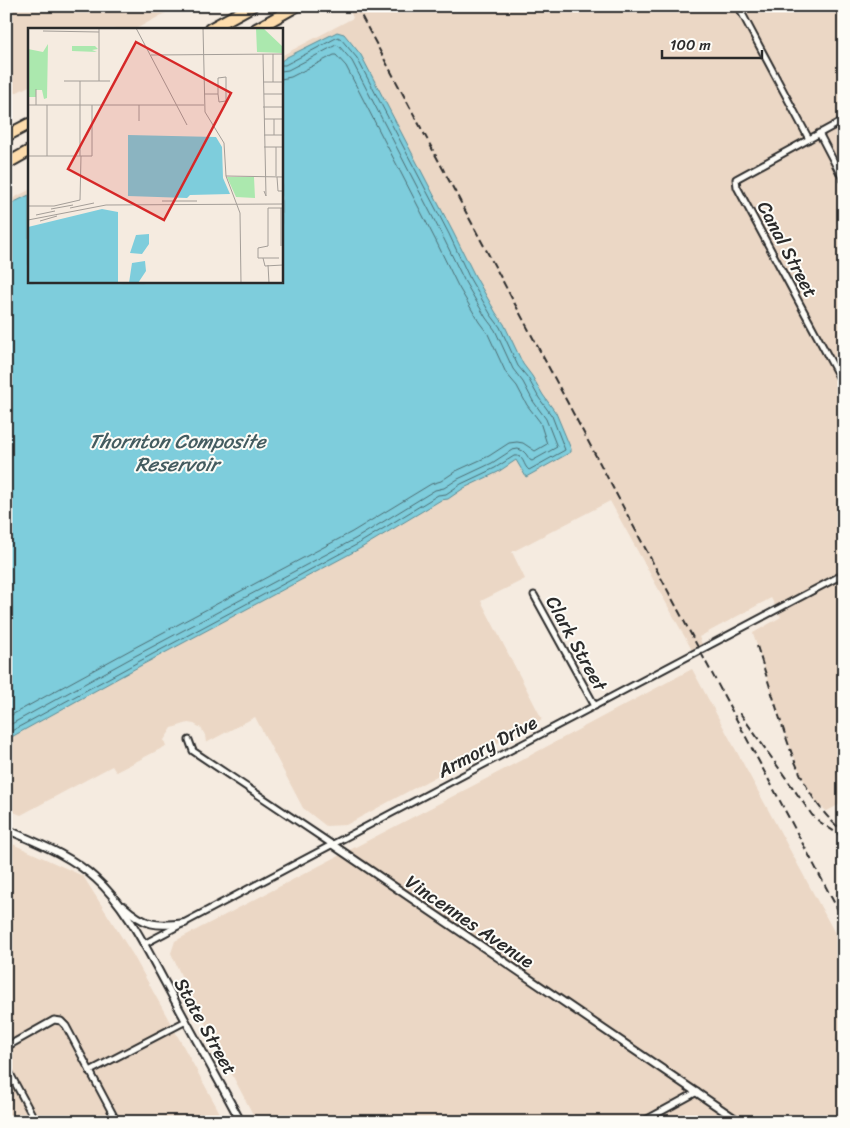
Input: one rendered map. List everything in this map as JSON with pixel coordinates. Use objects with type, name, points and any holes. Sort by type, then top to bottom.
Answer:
[{"type":"highway","points":[[212,28],[252,6]]},
{"type":"highway","points":[[258,28],[298,6]]},
{"type":"highway","points":[[6,136],[28,125]]},
{"type":"highway","points":[[6,164],[28,152]]},
{"type":"street","points":[[738,6],[809,139],[844,120]]},
{"type":"street","points":[[818,133],[844,181]]},
{"type":"street","name":"Canal Street","points":[[809,139],[736,179],[737,187],[844,386]]},
{"type":"street","name":"Armory Drive","points":[[144,944],[844,574]]},
{"type":"street","name":"Clark Street","points":[[534,595],[595,706]]},
{"type":"street","name":"Vincennes Avenue","points":[[189,740],[193,751],[740,1122]]},
{"type":"street","points":[[6,829],[75,862],[96,878],[131,914],[142,920],[166,926],[185,923]]},
{"type":"street","name":"State Street","points":[[116,900],[144,944],[241,1122]]},
{"type":"street","points":[[6,1047],[54,1020],[61,1021],[66,1026],[117,1122]]},
{"type":"street","points":[[90,1071],[186,1021]]},
{"type":"street","points":[[6,1066],[36,1122]]},
{"type":"street","points":[[642,1122],[696,1092]]},
{"type":"shaded area","points":[[6,6],[178,6],[138,28],[28,28],[28,87],[6,98]]},
{"type":"shaded area","points":[[349,6],[369,6],[372,11],[381,6],[844,6],[844,802],[827,811],[818,805],[803,779],[786,737],[753,633],[781,617],[771,598],[699,637],[702,644],[692,650],[610,501],[512,552],[525,579],[481,601],[542,719],[346,825],[326,826],[303,808],[255,717],[206,743],[205,735],[201,728],[194,724],[188,723],[172,728],[164,740],[166,746],[116,772],[112,766],[21,815],[6,809],[6,202],[28,191],[28,282],[282,282],[282,55],[353,18]]},
{"type":"shaded area","points":[[692,669],[844,950],[844,1122],[257,1122],[187,989],[171,953],[175,941]]},
{"type":"shaded area","points":[[6,841],[83,876],[133,955],[225,1122],[6,1122]]},
{"type":"water","name":"Thornton Composite Reservoir","points":[[337,32],[344,34],[361,55],[475,276],[504,324],[523,364],[556,413],[571,452],[526,477],[516,460],[498,472],[464,488],[448,499],[441,500],[361,548],[6,740],[6,206],[28,195],[28,282],[282,282],[282,60]]},
{"type":"railway","points":[[356,6],[844,921]]},
{"type":"railway","points":[[757,646],[784,732],[803,779],[820,808],[844,832]]},
{"type":"railway","points":[[740,713],[812,815],[844,838]]}]
